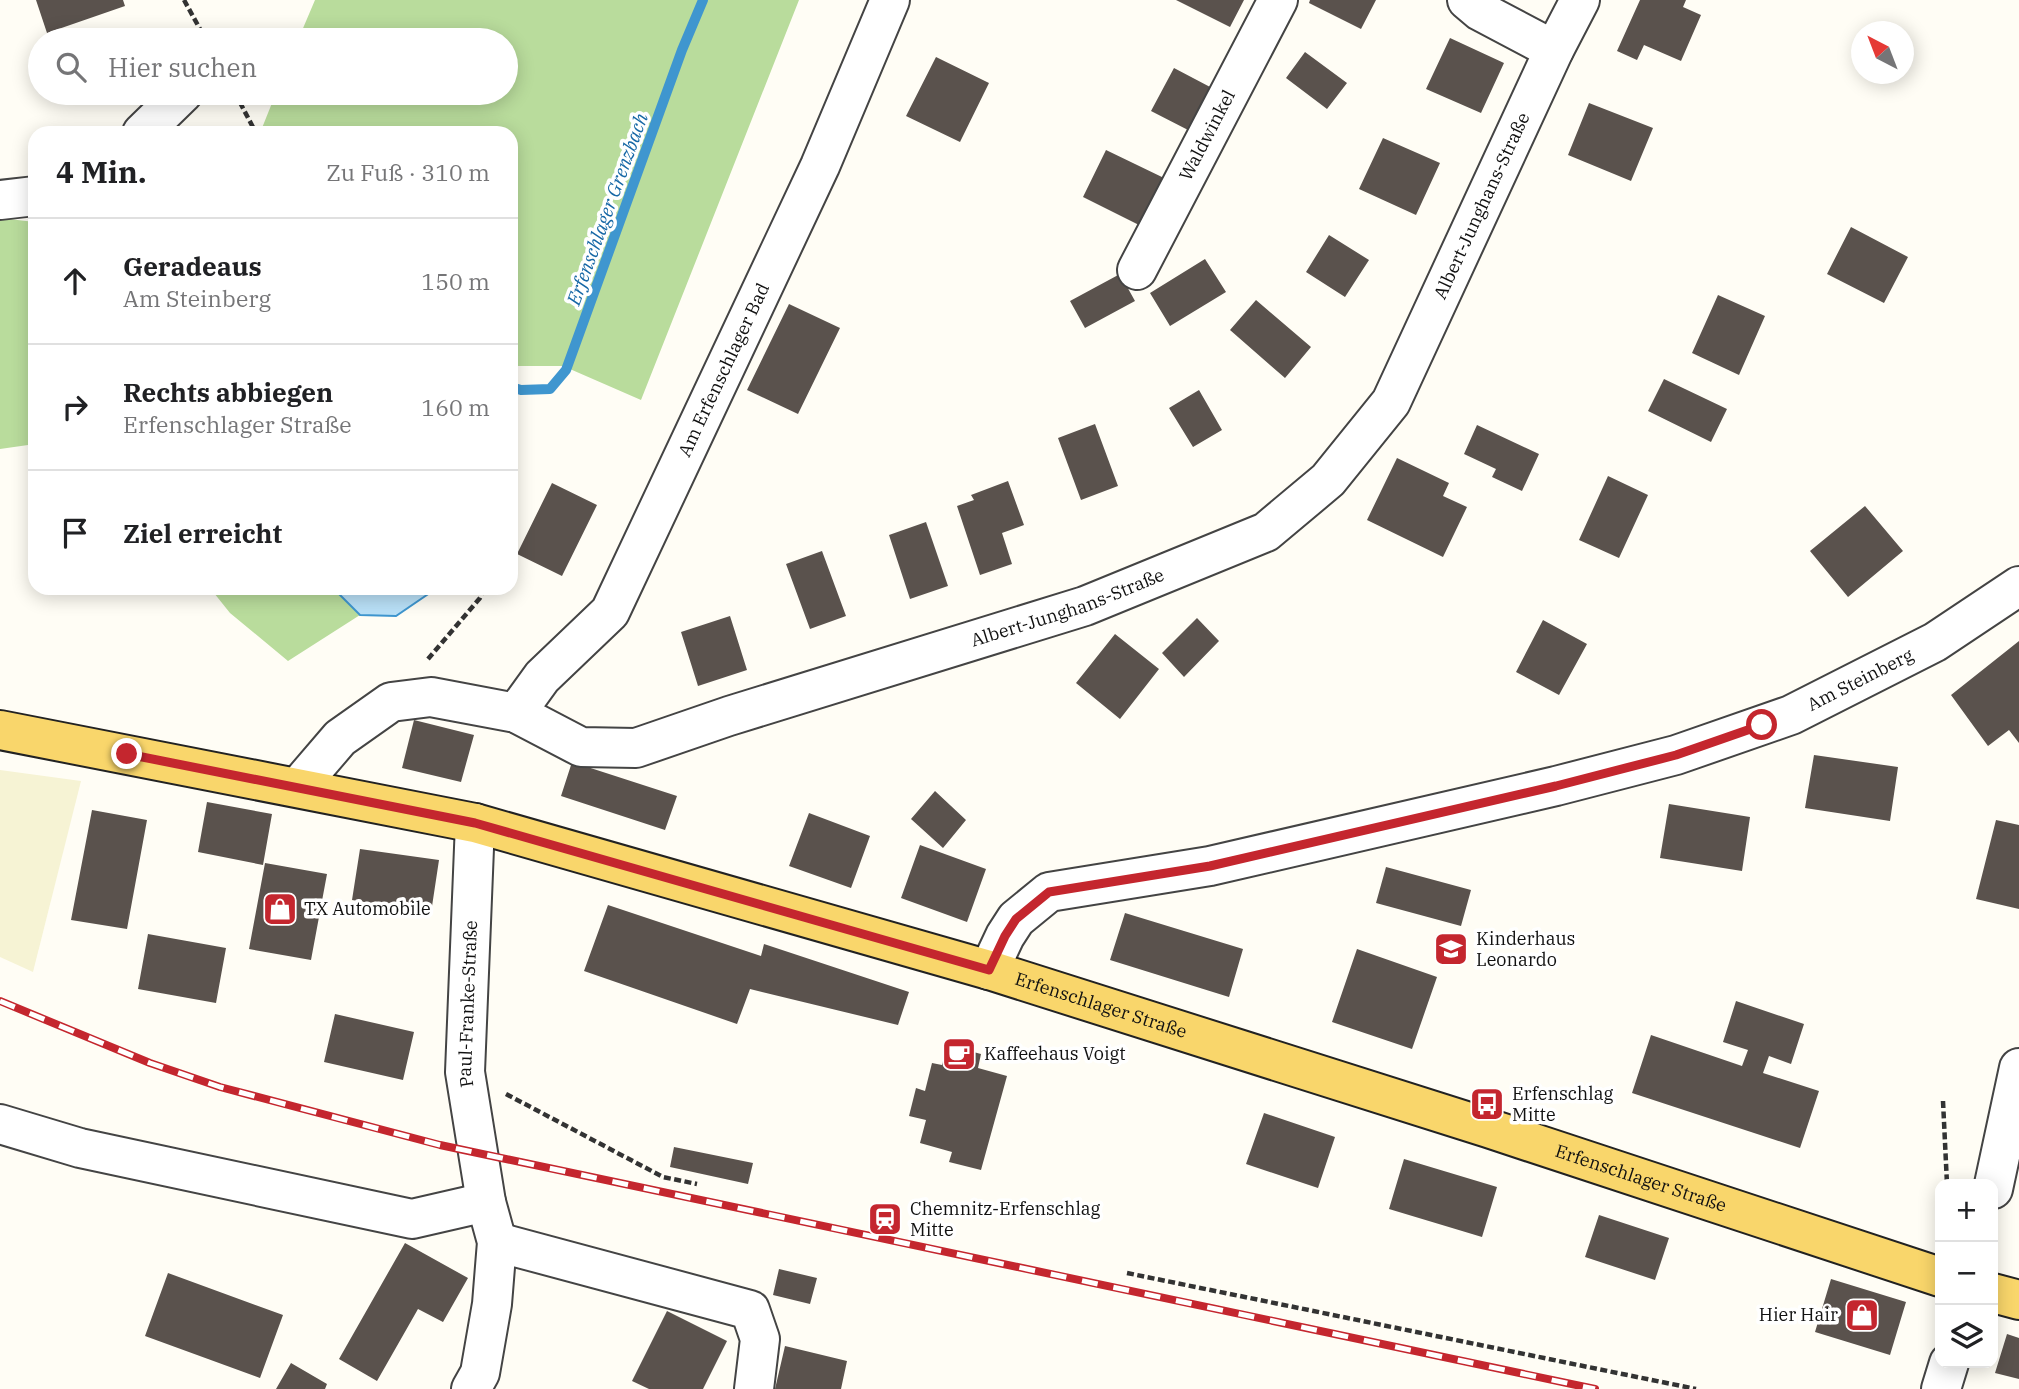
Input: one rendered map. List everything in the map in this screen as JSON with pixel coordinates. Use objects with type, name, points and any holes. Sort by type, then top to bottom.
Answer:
[{"type":"main road","name":"Erfenschlager Straße","points":[[0,730],[475,823],[989,970],[1488,1128],[1935,1275]]},
{"type":"main road","points":[[1998,1294],[2019,1300]]},
{"type":"street","name":"Am Erfenschlager Bad","points":[[516,713],[542,677],[610,612],[820,166],[890,0]]},
{"type":"street","name":"Waldwinkel","points":[[1137,270],[1278,0]]},
{"type":"street","points":[[1467,0],[1480,11],[1554,50]]},
{"type":"street","name":"Albert-Junghans-Straße","points":[[298,787],[340,738],[391,702],[431,697],[516,713],[581,747],[636,748],[729,716],[1085,606],[1266,532],[1328,480],[1391,402],[1554,50],[1580,0]]},
{"type":"street","points":[[149,126],[171,105]]},
{"type":"street","points":[[0,200],[28,197]]},
{"type":"street","name":"Am Steinberg","points":[[989,970],[1016,919],[1049,892],[1210,866],[1556,786],[1676,755],[1791,715],[1935,642],[2019,586]]},
{"type":"street","name":"Paul-Franke-Straße","points":[[471,1389],[480,1373],[492,1304],[497,1242],[486,1202],[465,1072],[475,823]]},
{"type":"street","points":[[1995,1179],[2019,1068]]},
{"type":"street","points":[[0,1124],[80,1148],[412,1219],[486,1202]]},
{"type":"street","points":[[497,1242],[751,1310],[760,1339],[754,1389]]},
{"type":"street","points":[[1941,1389],[1948,1368]]},
{"type":"path","points":[[184,0],[199,28]]},
{"type":"path","points":[[241,105],[252,126]]},
{"type":"path","points":[[391,702],[481,595]]},
{"type":"path","points":[[465,1072],[663,1177],[697,1184]]},
{"type":"path","points":[[1943,1101],[1947,1179]]},
{"type":"path","points":[[1127,1273],[1696,1389]]},
{"type":"shaded area","points":[[0,770],[81,781],[33,972],[0,957]]},
{"type":"green space","points":[[315,0],[799,0],[641,400],[563,366],[518,366],[518,126],[263,126],[271,105],[518,105],[518,28],[303,28]]},
{"type":"green space","points":[[0,218],[28,221],[28,445],[0,449]]},
{"type":"green space","points":[[216,595],[340,595],[360,615],[288,661],[230,613]]},
{"type":"water","points":[[340,595],[427,595],[396,616],[360,615]]},
{"type":"building","points":[[36,0],[123,0],[125,6],[61,28],[45,28]]},
{"type":"building","points":[[1176,0],[1244,0],[1230,27]]},
{"type":"building","points":[[1310,0],[1376,0],[1361,29],[1309,3]]},
{"type":"building","points":[[1640,0],[1686,0],[1683,7],[1701,15],[1681,61],[1644,45],[1637,60],[1617,51]]},
{"type":"building","points":[[1450,38],[1504,63],[1481,113],[1426,89]]},
{"type":"building","points":[[1305,52],[1347,83],[1327,109],[1286,78]]},
{"type":"building","points":[[936,57],[989,83],[960,142],[906,116]]},
{"type":"building","points":[[1174,68],[1212,88],[1190,131],[1151,111]]},
{"type":"building","points":[[1589,103],[1653,128],[1631,181],[1568,155]]},
{"type":"building","points":[[1383,138],[1440,163],[1416,215],[1359,189]]},
{"type":"building","points":[[1106,150],[1164,178],[1141,226],[1083,197]]},
{"type":"building","points":[[1851,227],[1908,257],[1884,303],[1827,274]]},
{"type":"building","points":[[1329,235],[1369,260],[1345,297],[1306,272]]},
{"type":"building","points":[[1205,259],[1226,292],[1170,326],[1150,293]]},
{"type":"building","points":[[1120,274],[1135,301],[1085,328],[1070,301]]},
{"type":"building","points":[[1718,295],[1765,316],[1739,375],[1692,353]]},
{"type":"building","points":[[1256,300],[1311,347],[1285,378],[1230,330]]},
{"type":"building","points":[[789,304],[840,328],[798,414],[747,390]]},
{"type":"building","points":[[1664,379],[1727,409],[1711,442],[1648,411]]},
{"type":"building","points":[[1199,390],[1222,430],[1193,447],[1169,408]]},
{"type":"building","points":[[1095,424],[1118,486],[1081,500],[1058,438]]},
{"type":"building","points":[[1477,425],[1539,454],[1522,491],[1492,477],[1496,469],[1464,454]]},
{"type":"building","points":[[1397,458],[1449,483],[1443,496],[1467,507],[1443,557],[1367,520]]},
{"type":"building","points":[[1608,476],[1648,495],[1619,558],[1579,540]]},
{"type":"building","points":[[1008,481],[1024,525],[1002,533],[1012,564],[980,575],[957,506],[974,500],[971,495]]},
{"type":"building","points":[[552,483],[597,505],[562,576],[518,554]]},
{"type":"building","points":[[1865,506],[1903,551],[1848,597],[1810,551]]},
{"type":"building","points":[[926,522],[948,586],[910,599],[889,535]]},
{"type":"building","points":[[822,551],[846,616],[810,629],[786,564]]},
{"type":"building","points":[[730,616],[747,670],[698,686],[681,632]]},
{"type":"building","points":[[1197,618],[1219,641],[1184,677],[1162,653]]},
{"type":"building","points":[[1543,620],[1587,644],[1559,695],[1516,672]]},
{"type":"building","points":[[1115,634],[1159,669],[1120,719],[1076,683]]},
{"type":"building","points":[[2019,641],[2019,743],[2009,730],[1988,746],[1951,695]]},
{"type":"building","points":[[414,720],[474,735],[461,782],[402,768]]},
{"type":"building","points":[[1814,755],[1898,767],[1890,821],[1805,808]]},
{"type":"building","points":[[572,762],[677,796],[665,830],[561,796]]},
{"type":"building","points":[[935,791],[966,820],[943,848],[911,819]]},
{"type":"building","points":[[207,802],[272,814],[263,865],[198,852]]},
{"type":"building","points":[[1669,804],[1750,817],[1742,871],[1660,858]]},
{"type":"building","points":[[92,810],[147,820],[127,929],[71,920]]},
{"type":"building","points":[[809,813],[870,836],[851,888],[789,866]]},
{"type":"building","points":[[1996,820],[2019,825],[2019,909],[1976,899]]},
{"type":"building","points":[[920,845],[986,869],[967,922],[901,898]]},
{"type":"building","points":[[360,849],[439,860],[431,913],[352,900]]},
{"type":"building","points":[[265,863],[327,874],[311,960],[249,949]]},
{"type":"building","points":[[1386,867],[1471,890],[1461,926],[1376,903]]},
{"type":"building","points":[[608,905],[761,956],[764,944],[909,992],[898,1025],[750,989],[737,1024],[584,971]]},
{"type":"building","points":[[1125,913],[1243,949],[1229,997],[1110,960]]},
{"type":"building","points":[[148,934],[226,948],[216,1003],[138,989]]},
{"type":"building","points":[[1357,949],[1437,977],[1412,1049],[1332,1022]]},
{"type":"building","points":[[1736,1001],[1804,1024],[1791,1064],[1769,1056],[1763,1073],[1819,1091],[1800,1148],[1632,1093],[1651,1035],[1742,1066],[1748,1050],[1723,1042]]},
{"type":"building","points":[[335,1014],[414,1032],[403,1080],[324,1062]]},
{"type":"building","points":[[947,1045],[981,1054],[978,1068],[1007,1076],[981,1170],[949,1162],[952,1152],[920,1143],[926,1120],[909,1116],[916,1088],[925,1091],[932,1063],[942,1065]]},
{"type":"building","points":[[1264,1113],[1335,1137],[1318,1188],[1246,1164]]},
{"type":"building","points":[[674,1147],[753,1163],[748,1184],[670,1167]]},
{"type":"building","points":[[1404,1159],[1497,1187],[1482,1237],[1389,1209]]},
{"type":"building","points":[[1599,1215],[1669,1238],[1655,1280],[1585,1257]]},
{"type":"building","points":[[405,1243],[468,1278],[443,1322],[418,1309],[377,1381],[339,1359]]},
{"type":"building","points":[[779,1269],[817,1278],[810,1304],[773,1295]]},
{"type":"building","points":[[168,1273],[283,1315],[260,1378],[145,1336]]},
{"type":"building","points":[[1831,1279],[1906,1302],[1890,1355],[1815,1332]]},
{"type":"building","points":[[667,1311],[727,1341],[703,1389],[649,1389],[632,1381]]},
{"type":"building","points":[[2007,1334],[2019,1338],[2019,1379],[1995,1373]]},
{"type":"building","points":[[785,1346],[847,1361],[841,1389],[775,1389]]},
{"type":"building","points":[[291,1363],[327,1384],[325,1389],[276,1389]]},
{"type":"waterway","name":"Erfenschlager Grenzbach","points":[[518,389],[550,389],[566,370],[682,50],[703,0]]},
{"type":"railway","points":[[0,1001],[150,1063],[220,1087],[440,1145],[1595,1389]]},
{"type":"place","name":"TX Automobile","points":[[280,909]]},
{"type":"place","name":"Kinderhaus Leonardo","points":[[1451,949]]},
{"type":"place","name":"Kaffeehaus Voigt","points":[[959,1054]]},
{"type":"place","name":"Erfenschlag Mitte","points":[[1487,1104]]},
{"type":"place","name":"Chemnitz-Erfenschlag Mitte","points":[[885,1219]]},
{"type":"place","name":"Hier Hair","points":[[1862,1315]]},
{"type":"route","points":[[127,754],[475,823],[989,970],[1016,919],[1049,892],[1210,866],[1556,786],[1676,755],[1762,725]]}]
